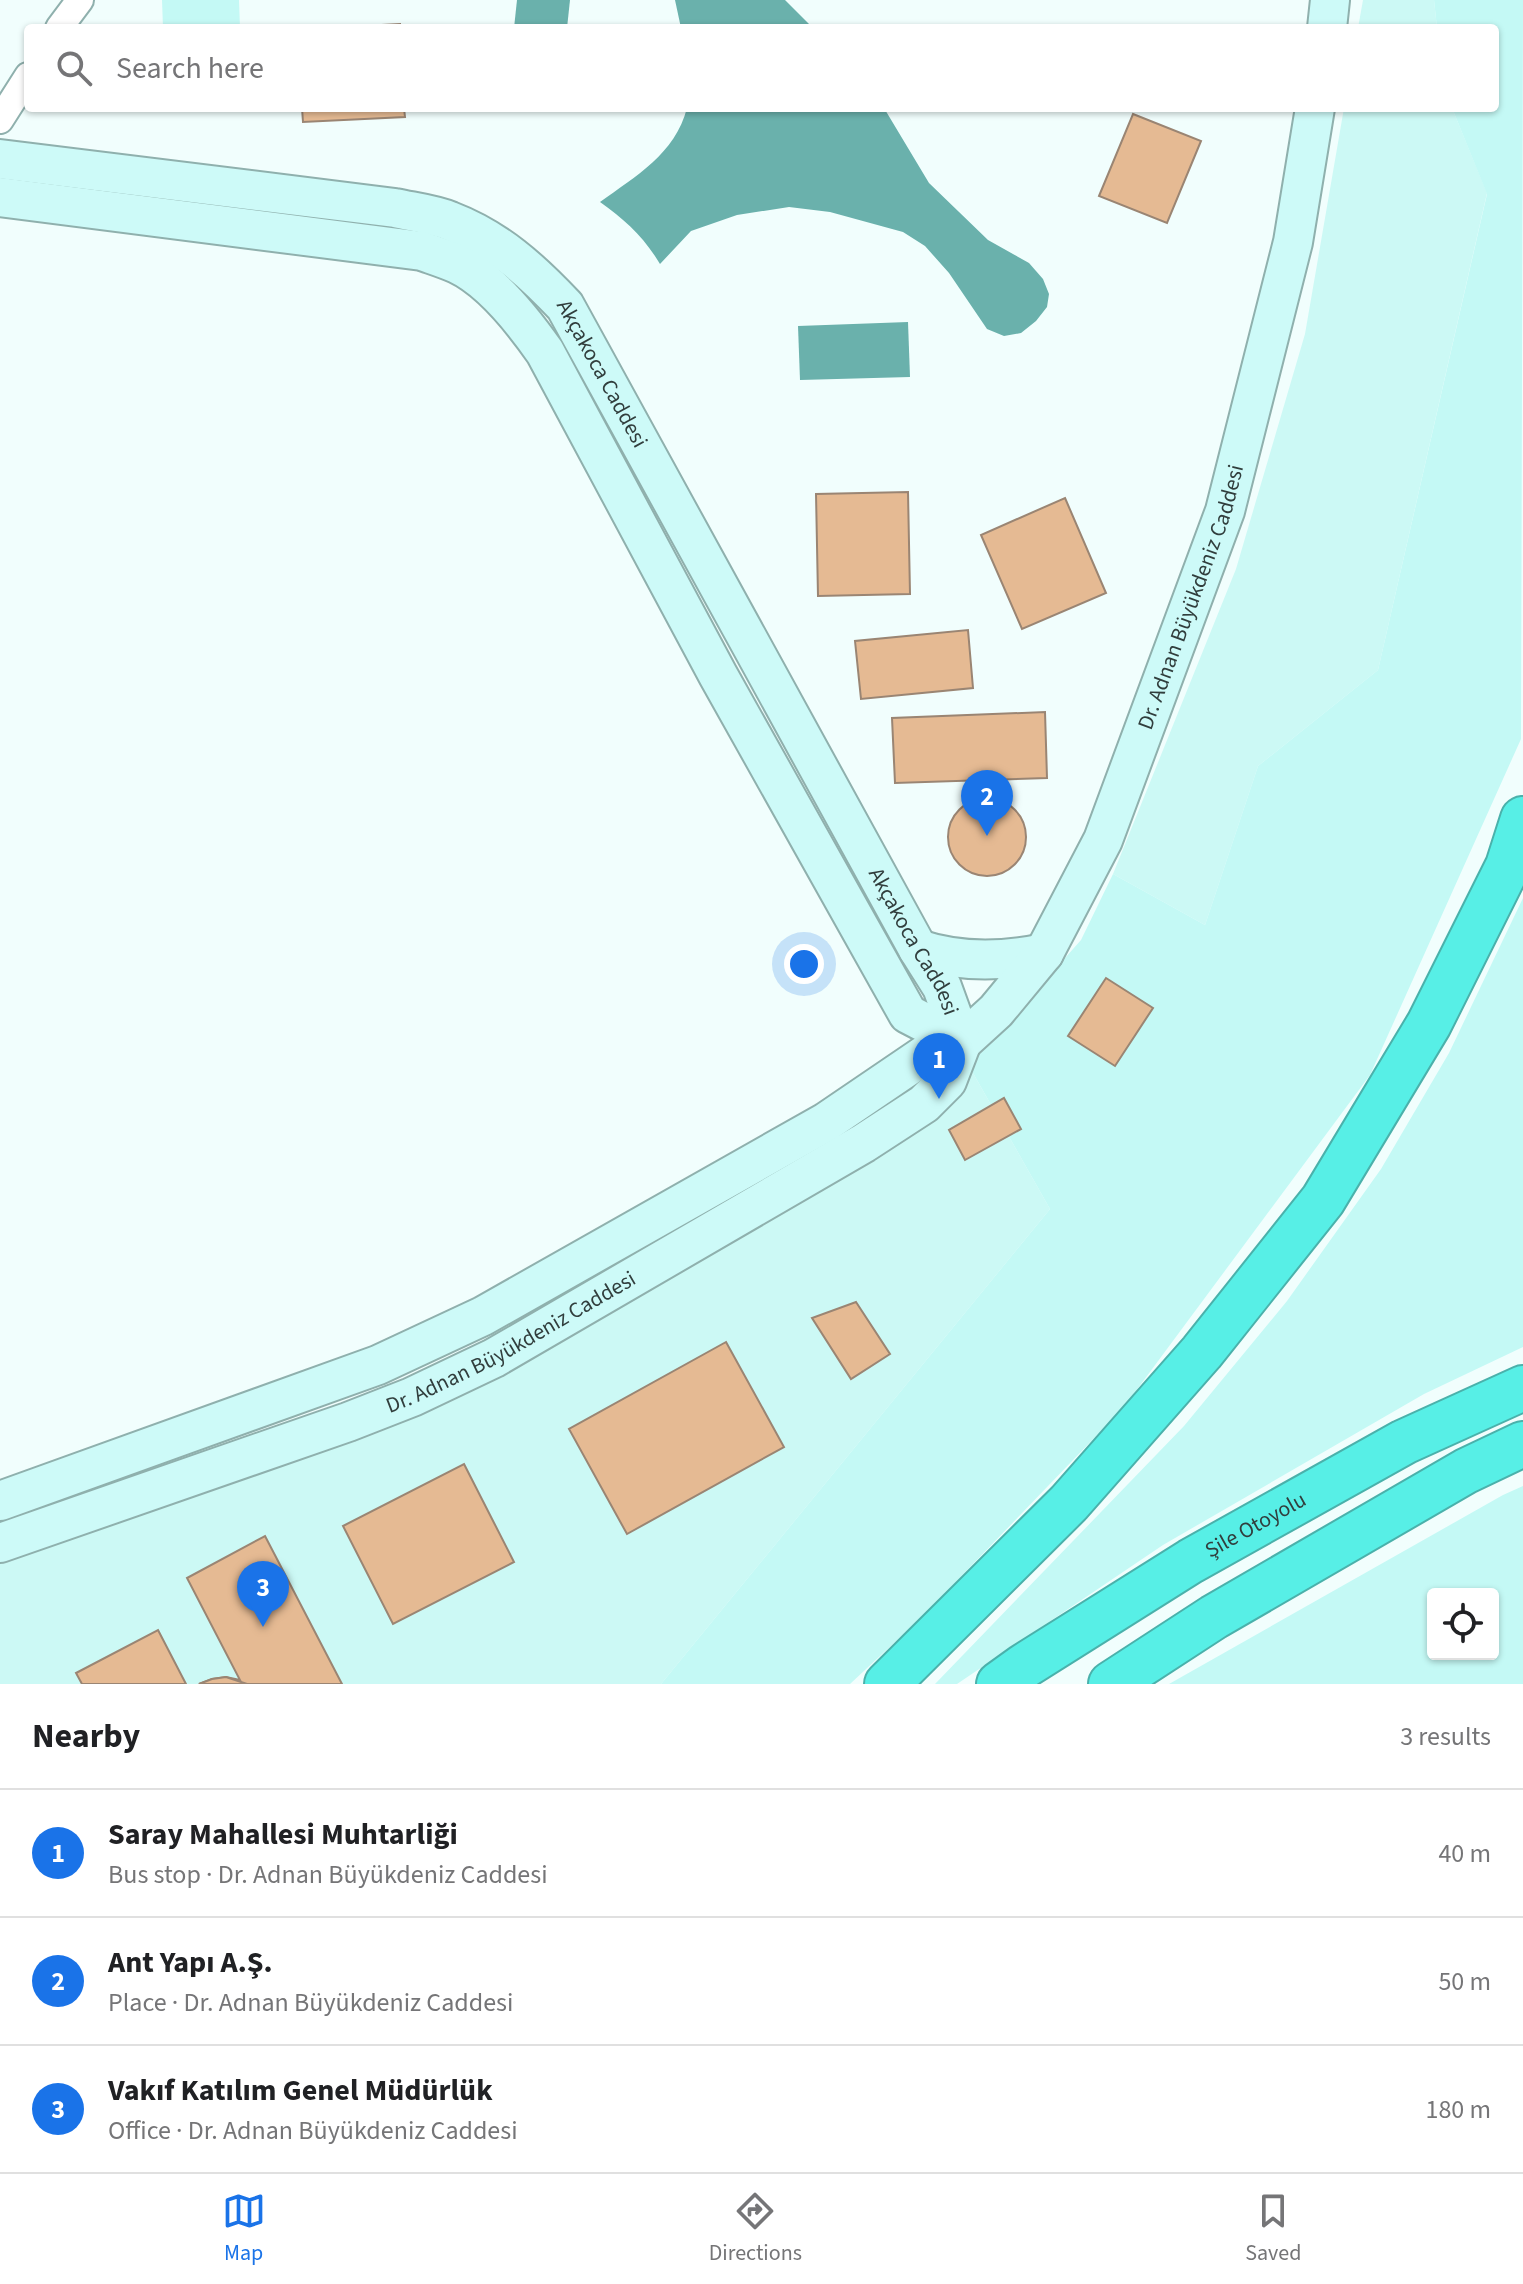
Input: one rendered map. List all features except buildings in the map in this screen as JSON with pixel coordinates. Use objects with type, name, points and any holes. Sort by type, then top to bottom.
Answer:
[{"type":"highway","points":[[887,1684],[1069,1503],[1202,1352],[1323,1200],[1429,1024],[1508,866],[1523,819]]},
{"type":"highway","name":"Şile Otoyolu","points":[[999,1684],[1191,1561],[1404,1442],[1523,1388]]},
{"type":"highway","points":[[1111,1684],[1227,1609],[1466,1471],[1523,1444]]},
{"type":"street","points":[[62,24],[80,0]]},
{"type":"street","points":[[1327,24],[1330,0]]},
{"type":"street","points":[[0,120],[24,82]]},
{"type":"street","name":"Dr. Adnan Büyükdeniz Caddesi","points":[[0,1501],[378,1365],[483,1316],[826,1122],[929,1052],[962,1042],[996,1011],[1044,953],[1103,840],[1225,511],[1293,242],[1314,112]]},
{"type":"street","name":"Akçakoca Caddesi","points":[[0,159],[395,208],[447,219],[489,239],[531,270],[565,306],[918,949],[942,987],[962,1042]]},
{"type":"street","name":"Akçakoca Caddesi","points":[[0,197],[422,251],[459,265],[490,289],[519,316],[545,352],[718,675],[908,1014],[962,1042]]},
{"type":"street","points":[[918,949],[940,956],[978,960],[1044,953]]},
{"type":"street","name":"Dr. Adnan Büyükdeniz Caddesi","points":[[0,1543],[348,1422],[412,1397],[494,1358],[864,1143],[924,1104],[947,1081],[962,1042]]},
{"type":"shaded area","points":[[162,0],[239,0],[240,24],[163,24]]},
{"type":"shaded area","points":[[517,0],[570,0],[567,24],[514,24]]},
{"type":"shaded area","points":[[675,0],[785,0],[809,24],[680,24]]},
{"type":"shaded area","points":[[1363,0],[1434,0],[1437,24],[1359,24]]},
{"type":"shaded area","points":[[1434,0],[1523,0],[1521,739],[1370,1075],[1124,1407],[925,1614],[850,1684],[661,1684],[1050,1209],[969,1066],[1081,940],[1113,874],[1205,925],[1258,766],[1378,670],[1487,194],[1454,112],[1499,112],[1499,24],[1437,24]]},
{"type":"shaded area","points":[[686,112],[886,112],[929,183],[988,240],[1029,263],[1043,279],[1049,294],[1047,307],[1021,333],[1004,336],[987,329],[949,273],[925,246],[903,232],[830,212],[789,207],[737,215],[691,231],[660,264],[633,230],[600,202],[664,151]]},
{"type":"shaded area","points":[[1343,112],[1454,112],[1487,193],[1378,670],[1258,766],[1205,925],[1113,874],[1236,569],[1305,334]]},
{"type":"shaded area","points":[[908,322],[910,377],[800,380],[798,326]]},
{"type":"shaded area","points":[[1523,898],[1523,1347],[1424,1394],[1163,1545],[957,1684],[935,1684],[1184,1426],[1287,1301],[1381,1169],[1449,1053]]},
{"type":"shaded area","points":[[969,1066],[1050,1209],[661,1684],[0,1684],[0,1539],[390,1407]]},
{"type":"shaded area","points":[[1523,1486],[1523,1684],[1169,1684],[1503,1495]]},
{"type":"place","name":"Ant Yapı A.Ş.","points":[[987,836]]},
{"type":"place","name":"Saray Mahallesi Muhtarliği","points":[[939,1099]]},
{"type":"place","name":"Vakıf Katılım Genel Müdürlük","points":[[263,1627]]}]
